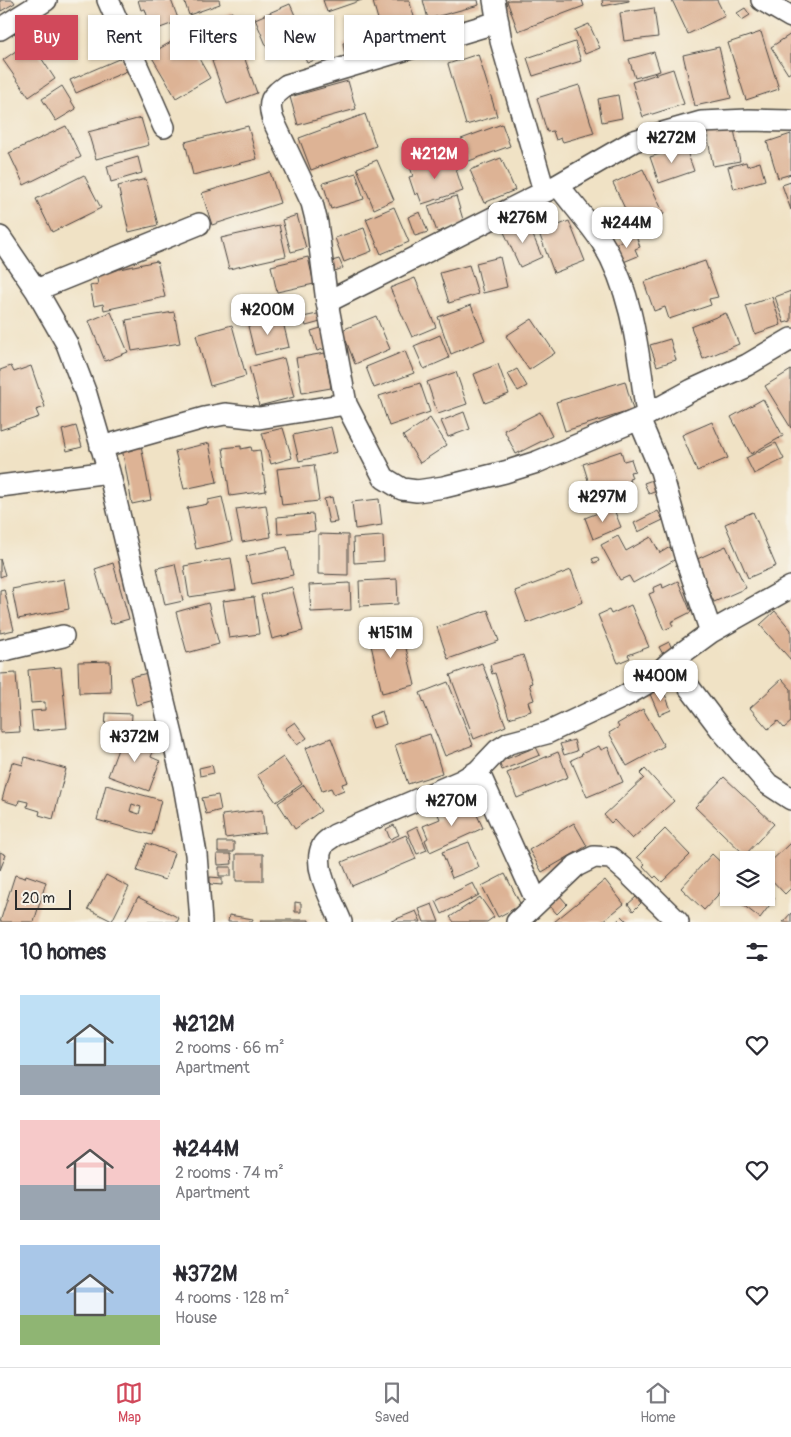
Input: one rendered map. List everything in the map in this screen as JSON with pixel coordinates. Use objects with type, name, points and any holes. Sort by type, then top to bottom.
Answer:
[{"type":"street","points":[[0,29],[46,0]]},
{"type":"street","points":[[108,0],[164,127]]},
{"type":"street","points":[[494,0],[508,65],[551,188],[602,242],[621,282],[633,322],[643,416],[670,496],[685,556],[711,632]]},
{"type":"street","points":[[762,0],[791,16]]},
{"type":"street","points":[[498,22],[287,85],[272,96],[269,107],[273,120],[312,203],[317,223],[327,302],[346,404],[384,478],[402,489],[417,491],[444,487],[505,472],[536,462],[643,416],[747,365],[791,339]]},
{"type":"street","points":[[327,302],[551,188],[634,141],[701,122],[791,121]]},
{"type":"street","points":[[36,290],[199,224]]},
{"type":"street","points":[[2,241],[36,290],[67,344],[86,394],[100,447],[109,472],[184,785],[196,854],[201,922]]},
{"type":"street","points":[[100,447],[225,414],[259,418],[346,404]]},
{"type":"street","points":[[0,486],[109,472]]},
{"type":"street","points":[[342,922],[320,872],[319,858],[324,843],[335,835],[461,781],[478,771],[498,750],[509,742],[547,733],[623,697],[649,682],[670,662],[711,632],[791,587]]},
{"type":"street","points":[[0,651],[62,636]]},
{"type":"street","points":[[670,662],[722,731],[768,784],[791,799]]},
{"type":"street","points":[[478,771],[537,902]]},
{"type":"street","points":[[517,922],[576,866],[594,857],[611,858],[678,922]]},
{"type":"building","points":[[0,0],[13,0],[15,3],[1,11]]},
{"type":"building","points":[[138,0],[171,0],[177,15],[170,15],[170,24],[160,28],[160,15],[147,15],[145,9],[141,10]]},
{"type":"building","points":[[184,0],[219,0],[220,4],[189,15]]},
{"type":"building","points":[[323,0],[362,0],[327,12]]},
{"type":"building","points":[[380,0],[409,0],[414,15],[377,15],[373,2]]},
{"type":"building","points":[[423,0],[478,0],[479,5],[443,15],[427,15]]},
{"type":"building","points":[[582,0],[584,6],[518,31],[507,1]]},
{"type":"building","points":[[602,0],[629,0],[629,1],[603,6]]},
{"type":"building","points":[[672,0],[717,0],[725,16],[688,34]]},
{"type":"building","points":[[290,4],[295,15],[265,15],[265,43],[255,19]]},
{"type":"building","points":[[654,8],[658,37],[624,41],[620,13]]},
{"type":"building","points":[[745,8],[750,15],[742,20],[737,13]]},
{"type":"building","points":[[589,24],[600,48],[585,54],[575,30]]},
{"type":"building","points":[[761,32],[779,89],[746,100],[728,43]]},
{"type":"building","points":[[791,34],[791,72],[788,74],[771,47]]},
{"type":"building","points":[[575,42],[581,61],[533,76],[527,58]]},
{"type":"building","points":[[170,43],[170,60],[200,60],[210,78],[176,98],[154,60],[160,60],[160,48]]},
{"type":"building","points":[[719,47],[731,98],[695,106],[683,55]]},
{"type":"building","points":[[15,52],[15,60],[42,60],[55,79],[29,97],[3,60]]},
{"type":"building","points":[[654,52],[660,71],[635,78],[629,59]]},
{"type":"building","points":[[478,54],[497,116],[466,125],[448,64]]},
{"type":"building","points":[[116,60],[122,60],[127,71],[76,93],[70,80]]},
{"type":"building","points":[[245,60],[257,93],[227,104],[212,61]]},
{"type":"building","points":[[673,69],[684,104],[643,117],[632,82]]},
{"type":"building","points":[[348,81],[356,109],[298,125],[290,97]]},
{"type":"building","points":[[579,85],[594,133],[563,142],[561,138],[556,140],[553,131],[547,132],[537,98]]},
{"type":"building","points":[[62,86],[76,109],[56,121],[42,99]]},
{"type":"building","points":[[618,95],[622,118],[602,122],[598,99]]},
{"type":"building","points":[[365,114],[376,146],[311,170],[299,138]]},
{"type":"building","points":[[141,118],[149,145],[96,159],[88,132]]},
{"type":"building","points":[[502,124],[510,146],[469,161],[461,139]]},
{"type":"building","points":[[733,124],[740,161],[713,166],[706,129]]},
{"type":"building","points":[[66,126],[81,157],[24,185],[9,153]]},
{"type":"building","points":[[248,126],[257,159],[193,175],[185,142]]},
{"type":"building","points":[[791,134],[791,174],[778,178],[767,142]]},
{"type":"building","points":[[685,146],[694,171],[659,183],[650,157]]},
{"type":"building","points":[[138,157],[142,173],[111,182],[107,166]]},
{"type":"building","points":[[440,157],[441,161],[452,157],[463,191],[422,204],[418,193],[415,195],[409,177],[413,176],[410,167]]},
{"type":"building","points":[[501,158],[515,190],[484,203],[470,170]]},
{"type":"building","points":[[377,160],[394,200],[374,209],[357,168]]},
{"type":"building","points":[[746,162],[747,166],[760,162],[765,180],[734,189],[728,167]]},
{"type":"building","points":[[643,169],[664,214],[634,228],[613,183]]},
{"type":"building","points":[[270,172],[280,203],[212,225],[202,193]]},
{"type":"building","points":[[356,173],[364,199],[331,209],[323,183]]},
{"type":"building","points":[[84,175],[101,208],[52,232],[36,199]]},
{"type":"building","points":[[146,179],[158,225],[129,232],[118,186]]},
{"type":"building","points":[[791,182],[791,210],[782,185]]},
{"type":"building","points":[[456,196],[464,223],[437,232],[428,206]]},
{"type":"building","points":[[394,207],[409,242],[381,254],[366,219]]},
{"type":"building","points":[[420,212],[428,232],[415,236],[408,217]]},
{"type":"building","points":[[297,215],[306,248],[291,252],[282,220]]},
{"type":"building","points":[[527,221],[542,257],[520,267],[504,232]]},
{"type":"building","points":[[569,221],[585,261],[554,273],[539,233]]},
{"type":"building","points":[[279,225],[286,256],[229,269],[221,238]]},
{"type":"building","points":[[364,228],[372,251],[344,262],[335,238]]},
{"type":"building","points":[[636,236],[640,247],[635,249],[638,256],[621,263],[614,244]]},
{"type":"building","points":[[308,257],[314,284],[277,292],[271,266]]},
{"type":"building","points":[[500,257],[507,287],[483,293],[476,263]]},
{"type":"building","points":[[339,259],[343,268],[335,271],[332,261]]},
{"type":"building","points":[[157,261],[165,297],[104,310],[103,304],[94,306],[90,286],[98,284],[96,274]]},
{"type":"building","points":[[705,261],[718,297],[709,299],[711,305],[669,319],[665,307],[654,311],[644,282]]},
{"type":"building","points":[[469,265],[478,294],[449,303],[440,273]]},
{"type":"building","points":[[415,278],[436,327],[412,337],[390,288]]},
{"type":"building","points":[[791,291],[791,321],[784,323],[775,297]]},
{"type":"building","points":[[772,297],[781,325],[755,334],[746,306]]},
{"type":"building","points":[[471,305],[485,340],[451,354],[438,317]]},
{"type":"building","points":[[111,312],[128,352],[105,361],[89,321]]},
{"type":"building","points":[[174,312],[180,343],[132,351],[126,320]]},
{"type":"building","points":[[322,313],[324,321],[306,326],[303,317]]},
{"type":"building","points":[[726,313],[739,344],[703,359],[691,327]]},
{"type":"building","points":[[376,316],[390,349],[355,364],[342,330]]},
{"type":"building","points":[[282,318],[289,347],[255,355],[248,326]]},
{"type":"building","points":[[532,319],[555,353],[529,370],[506,336]]},
{"type":"building","points":[[232,325],[246,376],[210,386],[196,335]]},
{"type":"building","points":[[324,327],[330,347],[317,351],[311,331]]},
{"type":"building","points":[[440,335],[449,358],[424,369],[414,346]]},
{"type":"building","points":[[670,339],[676,360],[657,366],[650,345]]},
{"type":"building","points":[[405,351],[414,373],[374,388],[366,367]]},
{"type":"building","points":[[325,353],[331,388],[302,393],[296,358]]},
{"type":"building","points":[[284,358],[294,397],[259,406],[249,367]]},
{"type":"building","points":[[498,364],[509,394],[485,403],[474,374]]},
{"type":"building","points":[[11,366],[14,372],[31,366],[45,407],[36,410],[39,417],[0,430],[0,370]]},
{"type":"building","points":[[517,369],[527,386],[518,391],[508,374]]},
{"type":"building","points":[[791,370],[791,428],[765,386]]},
{"type":"building","points":[[456,372],[467,404],[438,414],[427,382]]},
{"type":"building","points":[[625,381],[633,410],[565,431],[556,402]]},
{"type":"building","points":[[420,383],[430,412],[389,426],[379,396]]},
{"type":"building","points":[[763,399],[783,436],[751,454],[731,417]]},
{"type":"building","points":[[464,412],[470,429],[448,437],[441,421]]},
{"type":"building","points":[[540,412],[552,436],[516,454],[504,430]]},
{"type":"building","points":[[430,418],[447,445],[420,463],[403,436]]},
{"type":"building","points":[[712,422],[728,458],[697,471],[682,435]]},
{"type":"building","points":[[76,426],[82,447],[67,451],[62,430]]},
{"type":"building","points":[[331,427],[337,452],[299,461],[293,435]]},
{"type":"building","points":[[283,428],[292,458],[271,464],[262,433]]},
{"type":"building","points":[[209,443],[217,482],[184,489],[175,451]]},
{"type":"building","points":[[776,443],[784,459],[754,474],[746,458]]},
{"type":"building","points":[[141,445],[151,500],[132,504],[122,448]]},
{"type":"building","points":[[241,446],[241,449],[251,447],[252,451],[260,450],[266,491],[230,496],[223,448]]},
{"type":"building","points":[[621,451],[624,461],[631,459],[635,471],[630,472],[632,478],[629,479],[631,484],[593,496],[583,464]]},
{"type":"building","points":[[314,465],[319,501],[282,505],[277,469]]},
{"type":"building","points":[[658,478],[662,489],[649,494],[644,483]]},
{"type":"building","points":[[222,497],[232,541],[196,549],[187,508],[208,504],[208,500]]},
{"type":"building","points":[[332,497],[337,522],[329,523],[324,499]]},
{"type":"building","points":[[612,498],[614,504],[606,507],[604,501]]},
{"type":"building","points":[[379,499],[382,525],[355,529],[352,502]]},
{"type":"building","points":[[266,505],[271,537],[242,542],[236,509]]},
{"type":"building","points":[[613,507],[621,527],[593,539],[585,518]]},
{"type":"building","points":[[658,511],[663,520],[638,532],[634,523]]},
{"type":"building","points":[[753,512],[776,566],[748,578],[725,524]]},
{"type":"building","points":[[313,514],[315,531],[278,534],[277,517]]},
{"type":"building","points":[[318,534],[348,535],[348,575],[318,574]]},
{"type":"building","points":[[383,536],[384,561],[354,563],[353,538]]},
{"type":"building","points":[[618,536],[626,551],[651,537],[660,553],[670,547],[676,559],[633,583],[629,576],[620,580],[601,545]]},
{"type":"building","points":[[726,546],[746,588],[714,602],[695,560]]},
{"type":"building","points":[[287,547],[293,575],[252,584],[246,556]]},
{"type":"building","points":[[597,557],[599,561],[594,563],[592,559]]},
{"type":"building","points":[[231,558],[236,590],[189,597],[184,566]]},
{"type":"building","points":[[0,559],[5,575],[0,577]]},
{"type":"building","points":[[113,563],[129,619],[111,624],[95,569]]},
{"type":"building","points":[[175,564],[183,601],[165,605],[157,568]]},
{"type":"building","points":[[571,570],[583,602],[527,623],[515,591]]},
{"type":"building","points":[[64,579],[69,609],[18,619],[12,589]]},
{"type":"building","points":[[397,579],[398,604],[360,606],[359,581]]},
{"type":"building","points":[[678,581],[691,612],[671,622],[673,626],[664,630],[649,594],[654,592],[653,588],[662,584],[663,588]]},
{"type":"building","points":[[350,583],[351,610],[311,612],[309,585]]},
{"type":"building","points":[[292,587],[303,631],[272,639],[261,595]]},
{"type":"building","points":[[4,589],[14,630],[0,633],[0,590]]},
{"type":"building","points":[[254,597],[259,634],[229,638],[223,601]]},
{"type":"building","points":[[208,603],[219,644],[187,653],[176,612]]},
{"type":"building","points":[[631,605],[649,647],[628,655],[630,658],[618,663],[598,615],[609,610],[611,614]]},
{"type":"building","points":[[488,610],[499,641],[448,659],[437,627]]},
{"type":"building","points":[[775,611],[791,630],[791,660],[760,625]]},
{"type":"building","points":[[400,624],[415,685],[382,693],[368,632]]},
{"type":"building","points":[[669,642],[673,651],[664,656],[659,647]]},
{"type":"building","points":[[523,655],[532,683],[529,684],[534,700],[528,702],[531,711],[509,718],[495,673],[492,674],[490,665]]},
{"type":"building","points":[[110,661],[111,692],[79,693],[78,662]]},
{"type":"building","points":[[482,663],[506,726],[474,739],[450,675]]},
{"type":"building","points":[[61,667],[67,728],[33,731],[31,711],[45,710],[45,702],[31,703],[28,670]]},
{"type":"building","points":[[16,673],[20,732],[0,733],[0,674]]},
{"type":"building","points":[[148,673],[154,700],[136,705],[130,677]]},
{"type":"building","points":[[782,679],[791,689],[791,722],[784,728],[778,721],[768,729],[750,708]]},
{"type":"building","points":[[448,682],[473,745],[445,756],[420,693]]},
{"type":"building","points":[[663,689],[671,710],[659,715],[650,694]]},
{"type":"building","points":[[643,709],[664,746],[627,766],[609,733],[619,727],[617,724]]},
{"type":"building","points":[[382,711],[386,724],[373,728],[369,716]]},
{"type":"building","points":[[106,713],[132,714],[131,730],[105,729]]},
{"type":"building","points":[[295,722],[307,738],[297,745],[285,729]]},
{"type":"building","points":[[124,733],[156,744],[151,757],[160,761],[149,791],[108,776]]},
{"type":"building","points":[[430,734],[442,773],[408,784],[395,745]]},
{"type":"building","points":[[331,738],[348,782],[342,784],[344,790],[334,794],[331,788],[322,791],[306,748]]},
{"type":"building","points":[[574,740],[577,751],[564,755],[560,744]]},
{"type":"building","points":[[599,746],[601,750],[608,747],[623,782],[587,797],[571,760]]},
{"type":"building","points":[[536,747],[540,755],[502,770],[499,762]]},
{"type":"building","points":[[558,752],[568,777],[517,798],[507,773]]},
{"type":"building","points":[[25,757],[66,769],[53,819],[39,815],[40,811],[27,807],[28,802],[19,800],[18,805],[2,800],[12,762],[23,765]]},
{"type":"building","points":[[283,757],[302,784],[276,802],[257,775]]},
{"type":"building","points":[[212,765],[214,773],[200,776],[199,768]]},
{"type":"building","points":[[645,769],[674,801],[632,839],[614,820],[611,823],[604,815],[644,778],[640,774]]},
{"type":"building","points":[[724,777],[774,824],[749,851],[741,851],[695,807]]},
{"type":"building","points":[[106,785],[161,800],[152,835],[97,820]],"holes":[[[132,804],[141,807],[139,814],[130,811]]]},
{"type":"building","points":[[304,785],[321,811],[295,829],[278,803]]},
{"type":"building","points":[[218,795],[221,810],[206,814],[202,798]]},
{"type":"building","points":[[472,804],[483,828],[430,852],[425,840],[428,838],[423,826],[440,819],[437,812],[454,805],[457,811]]},
{"type":"building","points":[[262,810],[265,833],[225,838],[222,815]]},
{"type":"building","points":[[574,823],[587,846],[542,872],[529,850]]},
{"type":"building","points":[[394,825],[399,835],[390,839],[386,829]]},
{"type":"building","points":[[417,826],[427,850],[417,854],[407,831]]},
{"type":"building","points":[[665,829],[690,855],[662,882],[656,876],[654,878],[643,866],[645,864],[637,857]]},
{"type":"building","points":[[406,835],[416,859],[352,886],[342,862]]},
{"type":"building","points":[[218,842],[234,842],[234,852],[218,852]]},
{"type":"building","points":[[469,842],[479,867],[452,878],[442,852]]},
{"type":"building","points":[[791,842],[791,888],[785,894],[775,883],[775,857]]},
{"type":"building","points":[[147,843],[174,853],[165,880],[137,871]]},
{"type":"building","points":[[0,852],[6,855],[0,870]]},
{"type":"building","points":[[217,854],[231,854],[232,864],[218,865]]},
{"type":"building","points":[[236,854],[263,854],[263,881],[236,881]]},
{"type":"building","points":[[712,854],[720,862],[720,893],[704,910],[681,888]]},
{"type":"building","points":[[219,867],[231,867],[231,876],[219,876]]},
{"type":"building","points":[[505,874],[521,905],[498,917],[482,886]]},
{"type":"building","points":[[15,875],[25,878],[26,875],[46,882],[34,922],[0,922]]},
{"type":"building","points":[[106,875],[129,887],[112,921],[88,909]]},
{"type":"building","points":[[210,877],[222,878],[222,885],[210,884]]},
{"type":"building","points":[[605,880],[624,904],[602,922],[554,922]]},
{"type":"building","points":[[473,883],[479,895],[442,914],[436,901]]},
{"type":"building","points":[[560,896],[567,904],[557,914],[549,905]]},
{"type":"building","points":[[138,897],[179,918],[177,922],[125,922]]},
{"type":"building","points":[[480,897],[494,917],[487,922],[454,922],[450,917]]},
{"type":"building","points":[[636,897],[641,903],[633,911],[628,904]]},
{"type":"building","points":[[295,902],[301,903],[301,912],[295,912]]},
{"type":"building","points":[[432,904],[439,922],[424,922],[419,909]]},
{"type":"building","points":[[744,906],[769,906],[760,918]]},
{"type":"building","points":[[416,911],[421,922],[389,922]]},
{"type":"building","points":[[791,913],[791,922],[783,922]]},
{"type":"building","points":[[229,915],[253,919],[252,922],[228,922]]},
{"type":"building","points":[[622,916],[628,922],[616,922]]},
{"type":"building","points":[[261,920],[309,920],[309,922],[261,922]]}]
